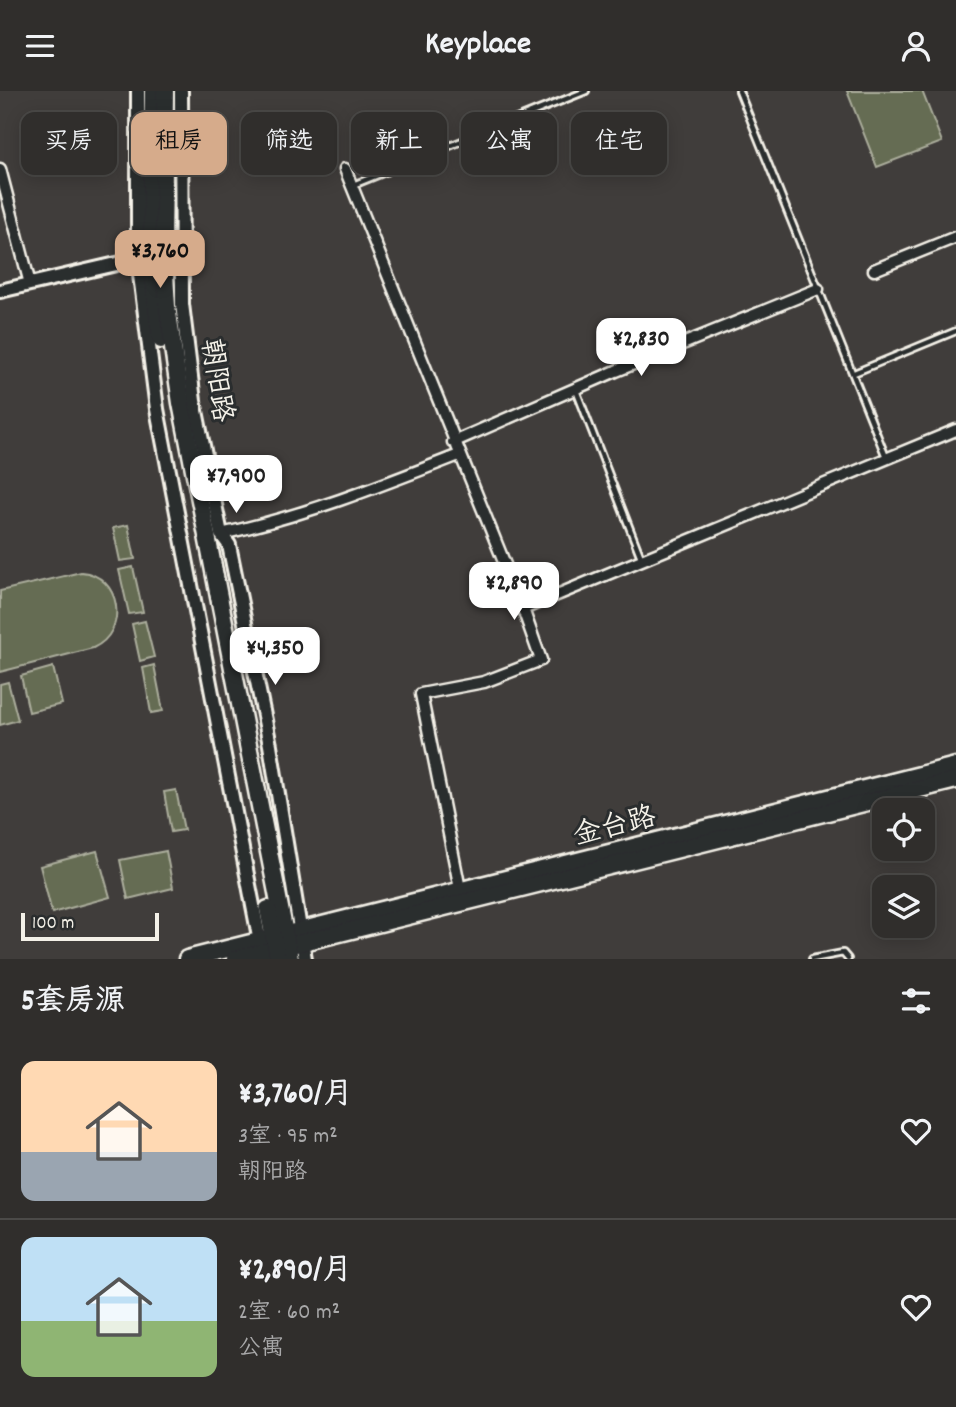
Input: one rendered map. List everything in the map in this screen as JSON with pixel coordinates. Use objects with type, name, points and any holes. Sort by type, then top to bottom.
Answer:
[{"type":"main road","name":"朝阳路","points":[[153,91],[151,247],[279,945]]},
{"type":"main road","name":"朝阳路","points":[[162,306],[165,91]]},
{"type":"main road","name":"金台路","points":[[279,945],[460,889],[956,765]]},
{"type":"main road","name":"金台路","points":[[279,945],[956,780]]},
{"type":"main road","points":[[187,959],[279,945]]},
{"type":"main road","points":[[235,959],[279,945]]},
{"type":"street","name":"朝阳路","points":[[138,91],[138,259],[162,306],[194,401],[221,534],[229,545],[270,745],[279,945],[305,959]]},
{"type":"street","name":"朝阳路","points":[[162,306],[181,91]]},
{"type":"street","points":[[0,169],[30,284]]},
{"type":"street","points":[[345,169],[453,442],[523,609],[541,660],[484,682],[421,694],[460,889]]},
{"type":"street","points":[[874,270],[956,237]]},
{"type":"street","points":[[0,291],[138,259]]},
{"type":"street","points":[[453,442],[818,289]]},
{"type":"street","points":[[523,609],[956,430]]},
{"type":"street","points":[[221,534],[318,509],[459,455]]},
{"type":"lane","points":[[352,186],[586,91]]},
{"type":"lane","points":[[738,91],[887,458]]},
{"type":"lane","points":[[854,373],[956,331]]},
{"type":"lane","points":[[576,390],[642,561]]},
{"type":"lane","points":[[812,959],[844,953],[848,959]]},
{"type":"green space","points":[[847,91],[922,91],[942,142],[877,167]]},
{"type":"green space","points":[[128,525],[135,559],[120,561],[113,528]]},
{"type":"green space","points":[[133,567],[143,612],[129,614],[119,570]]},
{"type":"green space","points":[[81,572],[95,575],[112,593],[116,617],[105,640],[93,648],[0,672],[0,591]]},
{"type":"green space","points":[[145,621],[154,657],[140,661],[132,624]]},
{"type":"green space","points":[[154,665],[163,711],[151,713],[143,668]]},
{"type":"green space","points":[[53,667],[62,704],[29,712],[21,676]]},
{"type":"green space","points":[[8,682],[18,720],[0,725],[0,684]]},
{"type":"green space","points":[[176,790],[184,830],[171,832],[164,792]]},
{"type":"green space","points":[[97,851],[110,897],[52,913],[40,866]]},
{"type":"green space","points":[[166,851],[173,888],[128,899],[120,860]]}]
